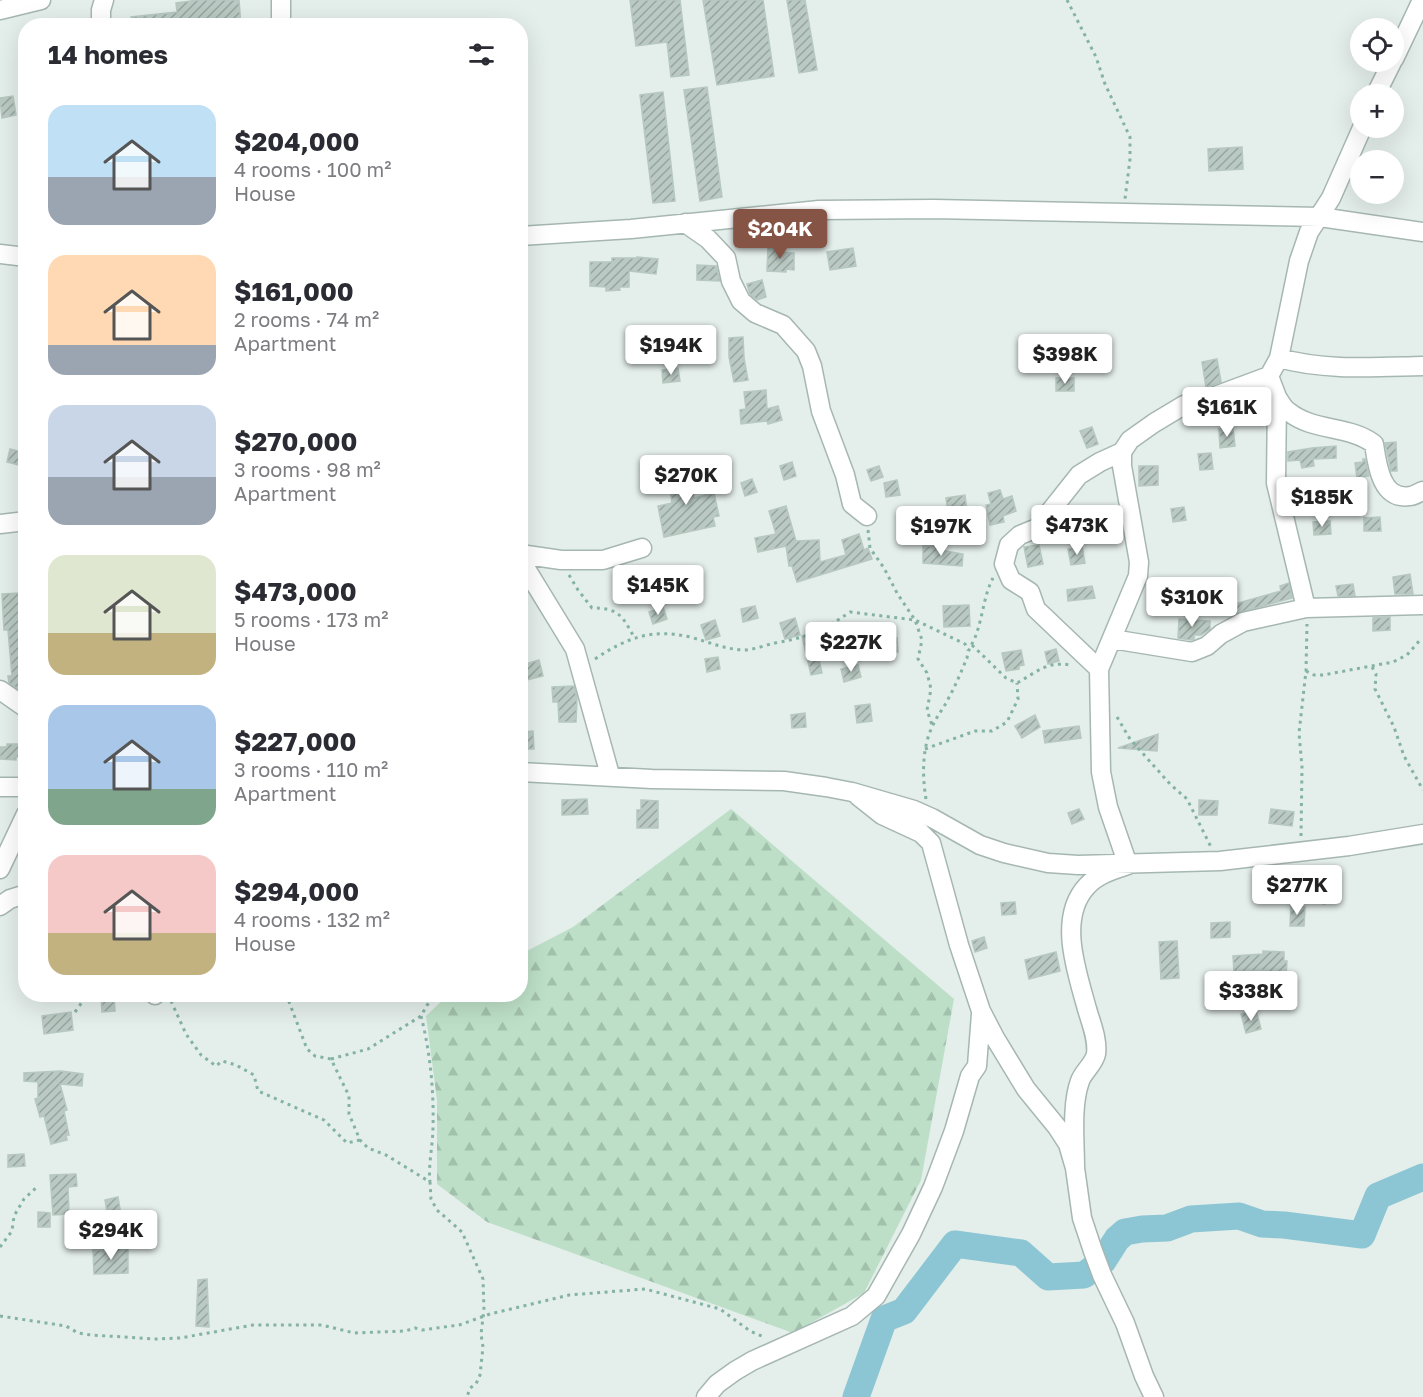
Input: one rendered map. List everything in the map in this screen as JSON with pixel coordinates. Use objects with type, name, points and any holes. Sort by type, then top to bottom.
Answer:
[{"type":"street","points":[[0,10],[41,0]]},
{"type":"street","points":[[100,18],[100,10],[104,0]]},
{"type":"street","points":[[281,0],[281,18]]},
{"type":"street","points":[[1404,37],[1422,0]]},
{"type":"street","points":[[1099,669],[1036,609],[1030,592],[1011,580],[1004,564],[1009,545],[1020,535],[1037,528],[1080,475],[1122,452],[1130,440],[1154,423],[1184,405],[1269,376],[1279,358],[1299,261],[1309,232],[1320,217],[1357,138]]},
{"type":"street","points":[[528,235],[819,210],[934,209],[1320,217],[1423,232]]},
{"type":"street","points":[[685,223],[708,239],[726,258],[731,281],[741,301],[755,313],[783,325],[806,351],[812,366],[821,411],[845,475],[852,504],[867,516]]},
{"type":"street","points":[[0,254],[18,256]]},
{"type":"street","points":[[1279,358],[1299,363],[1369,368],[1423,366]]},
{"type":"street","points":[[1269,376],[1277,397],[1287,412],[1309,424],[1363,436],[1374,444],[1379,476],[1388,490],[1397,495],[1410,496],[1423,491]]},
{"type":"street","points":[[1277,397],[1276,483],[1306,608]]},
{"type":"street","points":[[1122,452],[1122,466],[1139,562],[1138,576],[1099,669],[1101,772],[1108,807],[1128,865]]},
{"type":"street","points":[[0,524],[18,521]]},
{"type":"street","points":[[528,555],[561,560],[603,560],[642,548]]},
{"type":"street","points":[[528,572],[572,642],[582,669],[610,775]]},
{"type":"street","points":[[1112,639],[1192,652],[1207,646],[1221,634],[1243,622],[1306,608],[1423,605]]},
{"type":"street","points":[[0,690],[18,702]]},
{"type":"street","points":[[528,772],[652,779],[784,781],[852,792],[890,802],[932,818],[980,844],[1029,860],[1078,865],[1220,861],[1299,853],[1423,834]]},
{"type":"street","points":[[0,788],[18,787]]},
{"type":"street","points":[[852,792],[882,815],[921,833],[931,843],[959,945],[981,1011],[1026,1089],[1068,1144],[1075,1168],[1082,1218],[1093,1251],[1154,1397]]},
{"type":"street","points":[[0,869],[18,831]]},
{"type":"street","points":[[1075,1168],[1076,1101],[1080,1080],[1096,1056],[1096,1038],[1075,965],[1072,918],[1077,899],[1088,885],[1106,872],[1128,865]]},
{"type":"street","points":[[0,906],[18,896]]},
{"type":"street","points":[[705,1397],[717,1384],[735,1371],[852,1316],[876,1296],[911,1234],[933,1187],[954,1131],[970,1076],[977,1066],[981,1011]]},
{"type":"street","points":[[977,1066],[996,1063],[1013,1068]]},
{"type":"path","points":[[1067,0],[1096,57],[1105,84],[1130,137],[1124,212]]},
{"type":"path","points":[[867,516],[870,548],[915,620],[922,640],[918,659],[927,673],[931,689],[927,710],[932,725]]},
{"type":"path","points":[[561,560],[578,590],[592,608],[606,608],[619,613],[634,637]]},
{"type":"path","points":[[932,818],[923,783],[925,749],[932,725],[947,702],[981,623],[987,589],[995,573],[1004,564]]},
{"type":"path","points":[[1299,853],[1303,790],[1299,733],[1306,671],[1306,608]]},
{"type":"path","points":[[582,669],[618,644],[634,637],[667,634],[689,637],[725,648],[747,650],[792,641],[823,630],[850,612],[915,620],[965,644],[968,650]]},
{"type":"path","points":[[1306,671],[1314,675],[1393,662],[1407,655],[1420,640]]},
{"type":"path","points":[[972,645],[1006,678],[1017,683]]},
{"type":"path","points":[[1017,683],[1039,668],[1061,663],[1099,669]]},
{"type":"path","points":[[1372,667],[1376,674],[1375,689],[1394,727],[1404,756],[1423,790]]},
{"type":"path","points":[[925,749],[975,731],[992,731],[1007,722],[1018,699],[1017,683]]},
{"type":"path","points":[[1101,701],[1119,719],[1130,739],[1170,784],[1187,799],[1220,861]]},
{"type":"path","points":[[75,1012],[82,1002]]},
{"type":"path","points":[[169,1002],[175,1006],[186,1034],[201,1055],[216,1066],[222,1061],[236,1065],[254,1075],[258,1091],[324,1120],[347,1143],[360,1140]]},
{"type":"path","points":[[289,1002],[307,1049],[315,1056],[331,1059],[368,1049],[421,1016],[431,1002]]},
{"type":"path","points":[[421,1016],[426,1038],[433,1099],[432,1163],[429,1170],[431,1199],[437,1210],[462,1232],[483,1279],[484,1310],[481,1334],[483,1347],[480,1375],[476,1384],[470,1388],[467,1397]]},
{"type":"path","points":[[331,1059],[349,1096],[349,1114],[360,1140],[368,1148],[386,1155],[430,1182]]},
{"type":"path","points":[[0,1247],[12,1231],[14,1216],[24,1199],[38,1186]]},
{"type":"path","points":[[0,1316],[66,1326],[78,1333],[91,1335],[156,1338],[180,1338],[253,1325],[322,1325],[354,1333],[405,1331],[415,1328],[422,1330],[459,1325],[569,1295],[645,1289],[720,1310],[750,1331],[789,1346]]},
{"type":"green space","points":[[731,809],[954,999],[921,1180],[864,1293],[793,1333],[487,1222],[437,1184],[437,1100],[426,1016],[441,1002],[528,1002],[528,950],[573,927]]},
{"type":"building","points":[[198,0],[239,0],[240,18],[131,18],[177,12],[176,3]]},
{"type":"building","points":[[630,0],[680,0],[689,75],[671,77],[667,42],[636,46]]},
{"type":"building","points":[[703,0],[763,0],[774,76],[717,85]]},
{"type":"building","points":[[787,0],[805,0],[817,70],[799,73]]},
{"type":"building","points":[[707,87],[722,197],[700,201],[684,90]]},
{"type":"building","points":[[663,92],[675,201],[653,203],[640,95]]},
{"type":"building","points":[[13,96],[16,115],[2,118],[0,98]]},
{"type":"building","points":[[1242,147],[1243,169],[1209,171],[1208,149]]},
{"type":"building","points":[[768,247],[780,248],[780,252],[794,253],[794,270],[767,271]]},
{"type":"building","points":[[853,248],[856,266],[830,270],[827,252]]},
{"type":"building","points":[[612,258],[658,259],[656,274],[629,271],[629,287],[619,287],[620,290],[606,291],[606,287],[590,286],[590,262],[612,262]]},
{"type":"building","points":[[697,265],[716,266],[720,281],[697,280]]},
{"type":"building","points":[[762,280],[766,297],[757,300],[750,294],[747,284]]},
{"type":"building","points":[[743,337],[748,380],[734,382],[729,357],[729,338]]},
{"type":"building","points":[[1217,359],[1221,382],[1206,387],[1202,362]]},
{"type":"building","points":[[678,368],[680,381],[663,383],[662,370]]},
{"type":"building","points":[[1056,378],[1074,378],[1074,391],[1056,391]]},
{"type":"building","points":[[766,390],[767,409],[778,406],[782,420],[768,424],[767,421],[741,424],[740,410],[746,409],[744,392]]},
{"type":"building","points":[[1092,427],[1098,444],[1087,448],[1080,431]]},
{"type":"building","points":[[1233,428],[1235,446],[1220,448],[1219,429]]},
{"type":"building","points":[[1396,442],[1397,471],[1391,471],[1385,443]]},
{"type":"building","points":[[1336,446],[1336,458],[1313,459],[1314,466],[1302,468],[1300,460],[1288,461],[1288,452]]},
{"type":"building","points":[[10,449],[18,451],[18,465],[7,462]]},
{"type":"building","points":[[1211,453],[1213,469],[1200,470],[1198,454]]},
{"type":"building","points":[[1365,459],[1369,476],[1357,478],[1355,463],[1363,462]]},
{"type":"building","points":[[792,462],[796,476],[784,480],[780,466]]},
{"type":"building","points":[[689,465],[694,498],[714,493],[719,516],[713,517],[715,526],[664,537],[658,506],[672,503],[667,468]]},
{"type":"building","points":[[879,466],[883,477],[871,481],[867,470]]},
{"type":"building","points":[[1139,466],[1158,466],[1158,485],[1139,486]]},
{"type":"building","points":[[752,479],[757,492],[745,496],[741,483]]},
{"type":"building","points":[[897,480],[900,495],[886,497],[884,483]]},
{"type":"building","points":[[1000,490],[1003,499],[1012,496],[1016,511],[1003,516],[1004,522],[990,525],[986,505],[991,504],[988,493]]},
{"type":"building","points":[[965,495],[967,511],[948,513],[946,498]]},
{"type":"building","points":[[786,506],[796,541],[819,540],[820,562],[846,555],[842,540],[859,534],[864,550],[868,548],[872,559],[797,582],[792,566],[789,566],[786,546],[758,552],[755,538],[776,534],[769,511]]},
{"type":"building","points":[[1184,507],[1186,520],[1173,522],[1171,509]]},
{"type":"building","points":[[1380,517],[1381,531],[1364,531],[1364,518]]},
{"type":"building","points":[[1330,521],[1331,534],[1314,535],[1313,522]]},
{"type":"building","points":[[1039,545],[1043,564],[1028,567],[1024,547]]},
{"type":"building","points":[[923,546],[942,546],[941,550],[963,554],[962,566],[923,563]]},
{"type":"building","points":[[1082,546],[1085,563],[1071,565],[1068,549]]},
{"type":"building","points":[[1410,574],[1413,594],[1395,594],[1393,577]]},
{"type":"building","points":[[1289,583],[1292,598],[1234,614],[1231,605],[1281,591],[1280,586]]},
{"type":"building","points":[[1353,584],[1355,596],[1338,596],[1336,586]]},
{"type":"building","points":[[1092,586],[1095,598],[1068,601],[1067,590]]},
{"type":"building","points":[[18,593],[18,689],[9,683],[8,676],[12,676],[8,630],[4,630],[2,594]]},
{"type":"building","points":[[969,605],[970,626],[944,627],[943,606]]},
{"type":"building","points":[[755,606],[758,618],[743,622],[741,609]]},
{"type":"building","points":[[663,607],[667,619],[653,624],[649,612]]},
{"type":"building","points":[[1390,617],[1390,630],[1373,631],[1373,618]]},
{"type":"building","points":[[795,618],[800,635],[785,639],[780,623]]},
{"type":"building","points":[[1179,619],[1210,621],[1210,629],[1201,635],[1194,635],[1194,639],[1191,640],[1178,638]]},
{"type":"building","points":[[715,620],[720,636],[706,640],[701,625]]},
{"type":"building","points":[[860,629],[862,643],[845,647],[842,633]]},
{"type":"building","points":[[813,633],[822,673],[811,675],[802,636]]},
{"type":"building","points":[[897,638],[898,652],[882,652],[881,639]]},
{"type":"building","points":[[1056,649],[1059,661],[1048,664],[1045,652]]},
{"type":"building","points":[[1021,650],[1024,665],[1019,666],[1019,669],[1006,671],[1002,653]]},
{"type":"building","points":[[718,657],[720,669],[707,672],[705,659]]},
{"type":"building","points":[[539,660],[543,676],[528,680],[528,663]]},
{"type":"building","points":[[858,665],[861,677],[844,682],[841,669]]},
{"type":"building","points":[[574,686],[577,698],[576,722],[559,722],[558,702],[553,702],[552,687]]},
{"type":"building","points":[[870,704],[872,721],[857,723],[855,706]]},
{"type":"building","points":[[805,713],[806,727],[792,728],[791,715]]},
{"type":"building","points":[[1035,715],[1040,727],[1022,738],[1015,726]]},
{"type":"building","points":[[1079,726],[1081,738],[1045,743],[1043,731]]},
{"type":"building","points":[[528,731],[533,731],[534,749],[528,749]]},
{"type":"building","points":[[1158,734],[1157,751],[1118,748]]},
{"type":"building","points":[[7,744],[18,744],[16,760],[0,759],[0,747],[7,747]]},
{"type":"building","points":[[587,799],[588,814],[562,815],[562,800]]},
{"type":"building","points":[[641,800],[658,801],[658,828],[637,828],[637,810],[641,810]]},
{"type":"building","points":[[1199,800],[1218,801],[1217,815],[1199,815]]},
{"type":"building","points":[[1079,809],[1084,819],[1072,824],[1068,813]]},
{"type":"building","points":[[1271,809],[1294,812],[1292,826],[1269,823]]},
{"type":"building","points":[[1334,882],[1338,901],[1323,904],[1319,885]]},
{"type":"building","points":[[1015,902],[1016,914],[1002,915],[1001,903]]},
{"type":"building","points":[[1291,906],[1305,907],[1304,926],[1290,926]]},
{"type":"building","points":[[1230,922],[1230,937],[1211,938],[1211,923]]},
{"type":"building","points":[[984,937],[987,948],[975,952],[972,941]]},
{"type":"building","points":[[1177,941],[1179,978],[1161,979],[1159,942]]},
{"type":"building","points":[[1263,951],[1284,952],[1284,961],[1287,961],[1286,977],[1283,977],[1283,983],[1266,982],[1266,970],[1234,972],[1233,956],[1263,954]]},
{"type":"building","points":[[1056,952],[1060,971],[1029,979],[1025,960]]},
{"type":"building","points":[[101,1002],[114,1002],[115,1011],[102,1012]]},
{"type":"building","points":[[1256,1010],[1261,1029],[1246,1033],[1241,1014]]},
{"type":"building","points":[[71,1012],[73,1030],[44,1034],[42,1016]]},
{"type":"building","points":[[61,1071],[83,1074],[82,1086],[60,1084],[67,1110],[64,1111],[69,1135],[66,1135],[67,1140],[51,1144],[44,1116],[40,1117],[35,1099],[38,1098],[38,1082],[24,1081],[24,1073]]},
{"type":"building","points":[[24,1154],[25,1166],[8,1167],[8,1155]]},
{"type":"building","points":[[76,1174],[77,1186],[68,1187],[69,1214],[53,1215],[50,1175]]},
{"type":"building","points":[[118,1197],[122,1221],[109,1223],[105,1200]]},
{"type":"building","points":[[38,1212],[50,1213],[50,1227],[38,1227]]},
{"type":"building","points":[[128,1246],[128,1273],[94,1274],[93,1250],[112,1250],[112,1247]]},
{"type":"building","points":[[207,1279],[209,1327],[196,1326],[198,1280]]},
{"type":"waterway","points":[[856,1397],[884,1319],[904,1311],[955,1244],[1021,1253],[1048,1277],[1084,1275],[1103,1261],[1117,1239],[1125,1232],[1167,1228],[1191,1219],[1239,1216],[1262,1224],[1362,1235],[1378,1196],[1423,1177]]}]
